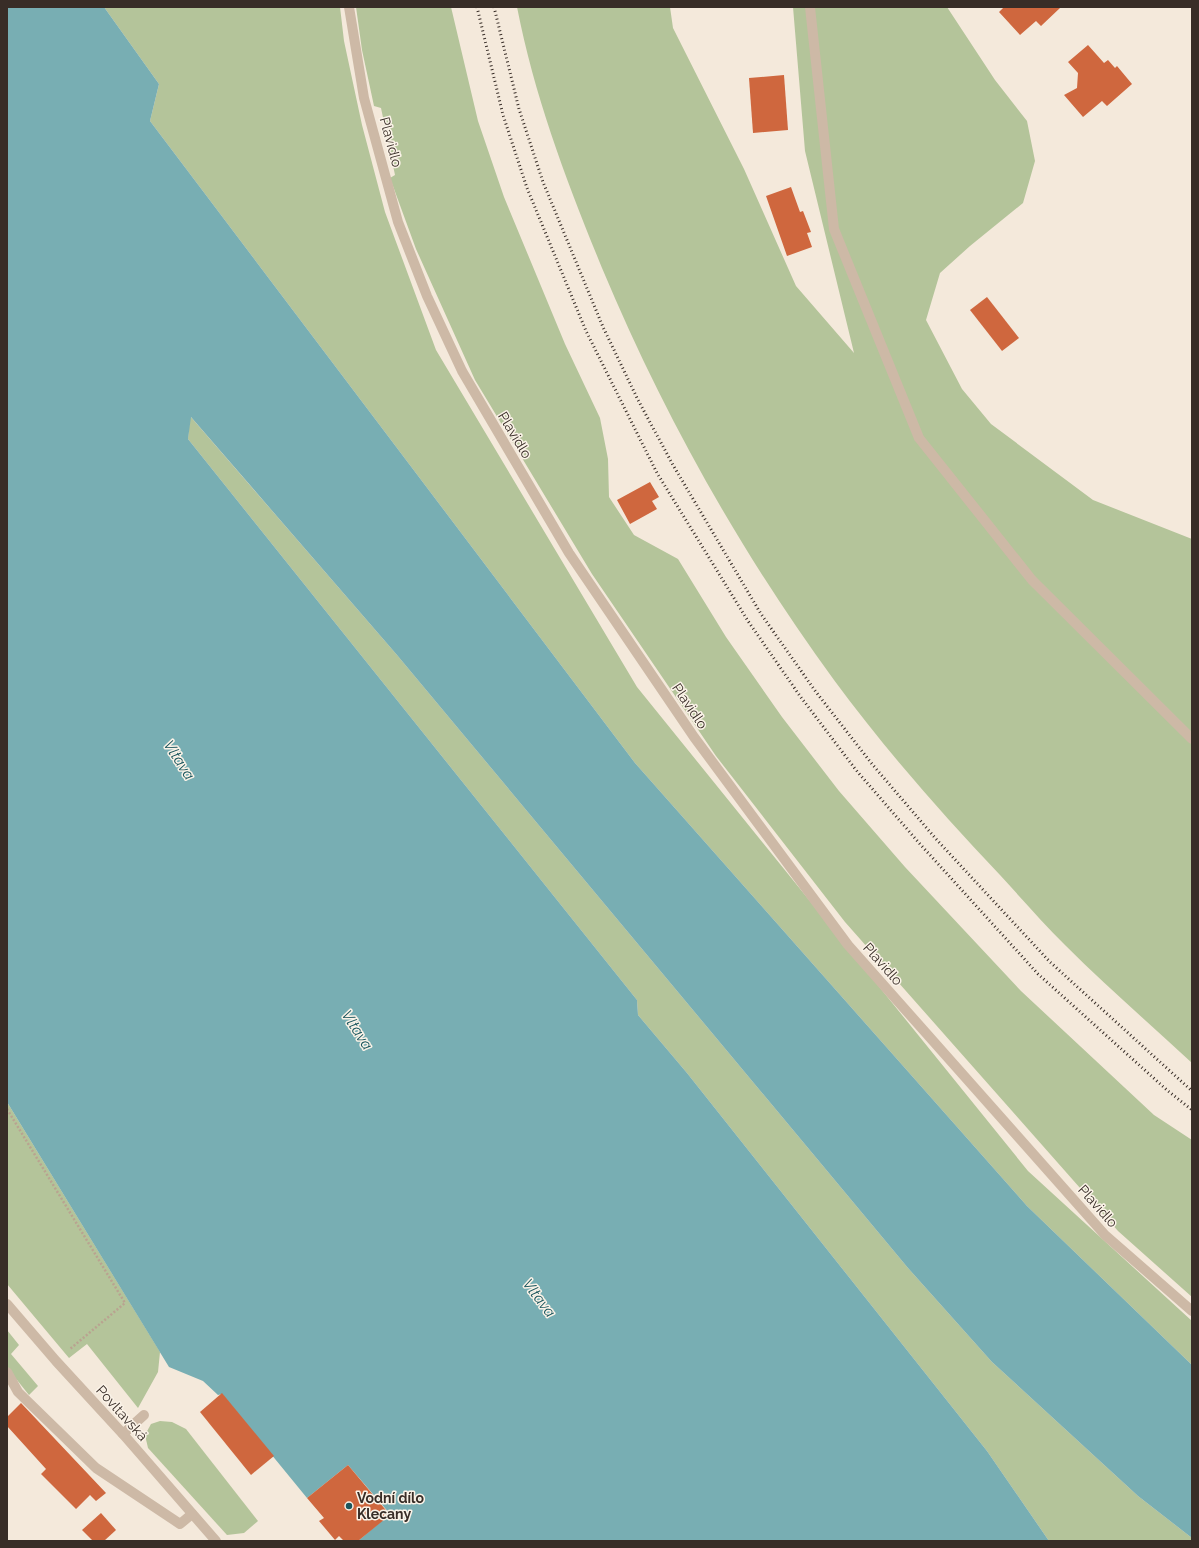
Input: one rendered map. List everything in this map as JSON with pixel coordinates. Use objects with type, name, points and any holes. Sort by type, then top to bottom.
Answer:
[{"type":"street","name":"Plavidlo","points":[[349,7],[364,98],[398,222],[427,296],[462,371],[569,553],[694,737],[848,946],[1105,1235],[1192,1311]]},
{"type":"street","points":[[810,7],[834,229],[920,438],[1032,580],[1192,739]]},
{"type":"street","name":"Povltavská","points":[[7,1304],[216,1541]]},
{"type":"street","points":[[7,1372],[18,1392],[96,1468],[180,1524],[192,1514]]},
{"type":"street","points":[[123,1434],[144,1415]]},
{"type":"path","points":[[7,1109],[126,1303],[56,1361]]},
{"type":"green space","points":[[104,7],[340,7],[344,41],[362,125],[385,212],[436,350],[637,687],[1028,1171],[1192,1321],[1192,1365],[1027,1206],[635,763],[150,121],[159,84]]},
{"type":"green space","points":[[356,7],[451,7],[478,121],[504,197],[565,344],[600,418],[608,459],[609,497],[634,535],[678,559],[726,637],[782,717],[839,791],[905,867],[1021,991],[1154,1115],[1192,1140],[1192,1297],[1118,1231],[845,922],[716,756],[592,574],[475,380],[416,249],[390,178],[395,175],[381,108],[374,106],[362,50]]},
{"type":"green space","points":[[517,7],[670,7],[673,28],[744,169],[796,286],[854,353],[805,151],[793,7],[947,7],[995,80],[1027,121],[1035,161],[1023,203],[970,246],[940,273],[926,320],[962,389],[991,424],[1093,500],[1192,539],[1192,1063],[1065,945],[956,828],[893,756],[853,706],[767,583],[706,481],[678,429],[651,376],[602,268],[576,204],[553,140],[524,41]]},
{"type":"green space","points":[[190,416],[397,655],[908,1268],[992,1362],[1138,1496],[1192,1538],[1192,1541],[1049,1541],[987,1451],[687,1073],[638,1015],[637,1000],[188,439]]},
{"type":"green space","points":[[7,1102],[160,1352],[158,1372],[138,1408],[87,1344],[69,1358],[7,1284]]},
{"type":"green space","points":[[7,1330],[19,1345],[11,1354],[38,1386],[29,1395],[17,1380],[7,1375]]},
{"type":"green space","points":[[160,1421],[172,1422],[186,1429],[258,1521],[244,1533],[227,1535],[148,1448],[145,1435],[151,1424]]},
{"type":"water","name":"Vltava","points":[[7,7],[104,7],[159,84],[150,121],[635,763],[1027,1206],[1192,1365],[1192,1538],[1138,1496],[992,1362],[908,1268],[397,655],[191,417],[188,439],[637,1000],[638,1015],[687,1073],[987,1451],[1049,1541],[358,1541],[390,1514],[348,1465],[307,1498],[222,1394],[218,1395],[203,1381],[169,1367],[7,1102]]},
{"type":"building","points":[[1004,7],[1060,8],[1041,26],[1036,21],[1020,35],[999,12]]},
{"type":"building","points":[[1088,45],[1104,63],[1108,60],[1115,68],[1117,66],[1132,84],[1107,106],[1102,101],[1083,117],[1064,95],[1077,88],[1078,73],[1068,62]]},
{"type":"building","points":[[784,75],[788,130],[753,133],[749,78]]},
{"type":"building","points":[[791,187],[800,212],[803,211],[811,232],[807,233],[812,247],[787,256],[766,196]]},
{"type":"building","points":[[987,297],[1019,338],[1002,351],[970,310]]},
{"type":"building","points":[[650,482],[659,497],[652,501],[657,509],[630,524],[617,500]]},
{"type":"building","points":[[222,1393],[274,1456],[251,1475],[200,1412]]},
{"type":"building","points":[[21,1403],[106,1493],[96,1501],[90,1495],[76,1509],[41,1474],[46,1469],[7,1426],[7,1417]]},
{"type":"building","name":"Vodní dílo Klecany","points":[[348,1465],[390,1515],[358,1541],[344,1541],[339,1536],[335,1540],[319,1521],[324,1518],[307,1498]]},
{"type":"building","points":[[101,1513],[116,1530],[104,1541],[93,1541],[82,1530]]},
{"type":"railway","points":[[477,7],[503,115],[527,188],[586,331],[657,473],[748,621],[800,696],[856,770],[920,844],[1038,974],[1168,1091],[1192,1110]]},
{"type":"railway","points":[[494,7],[519,109],[543,182],[603,327],[638,400],[673,465],[761,614],[816,692],[872,764],[936,839],[1050,962],[1192,1091]]},
{"type":"place","name":"Vodní dílo Klecany","points":[[349,1506]]}]
